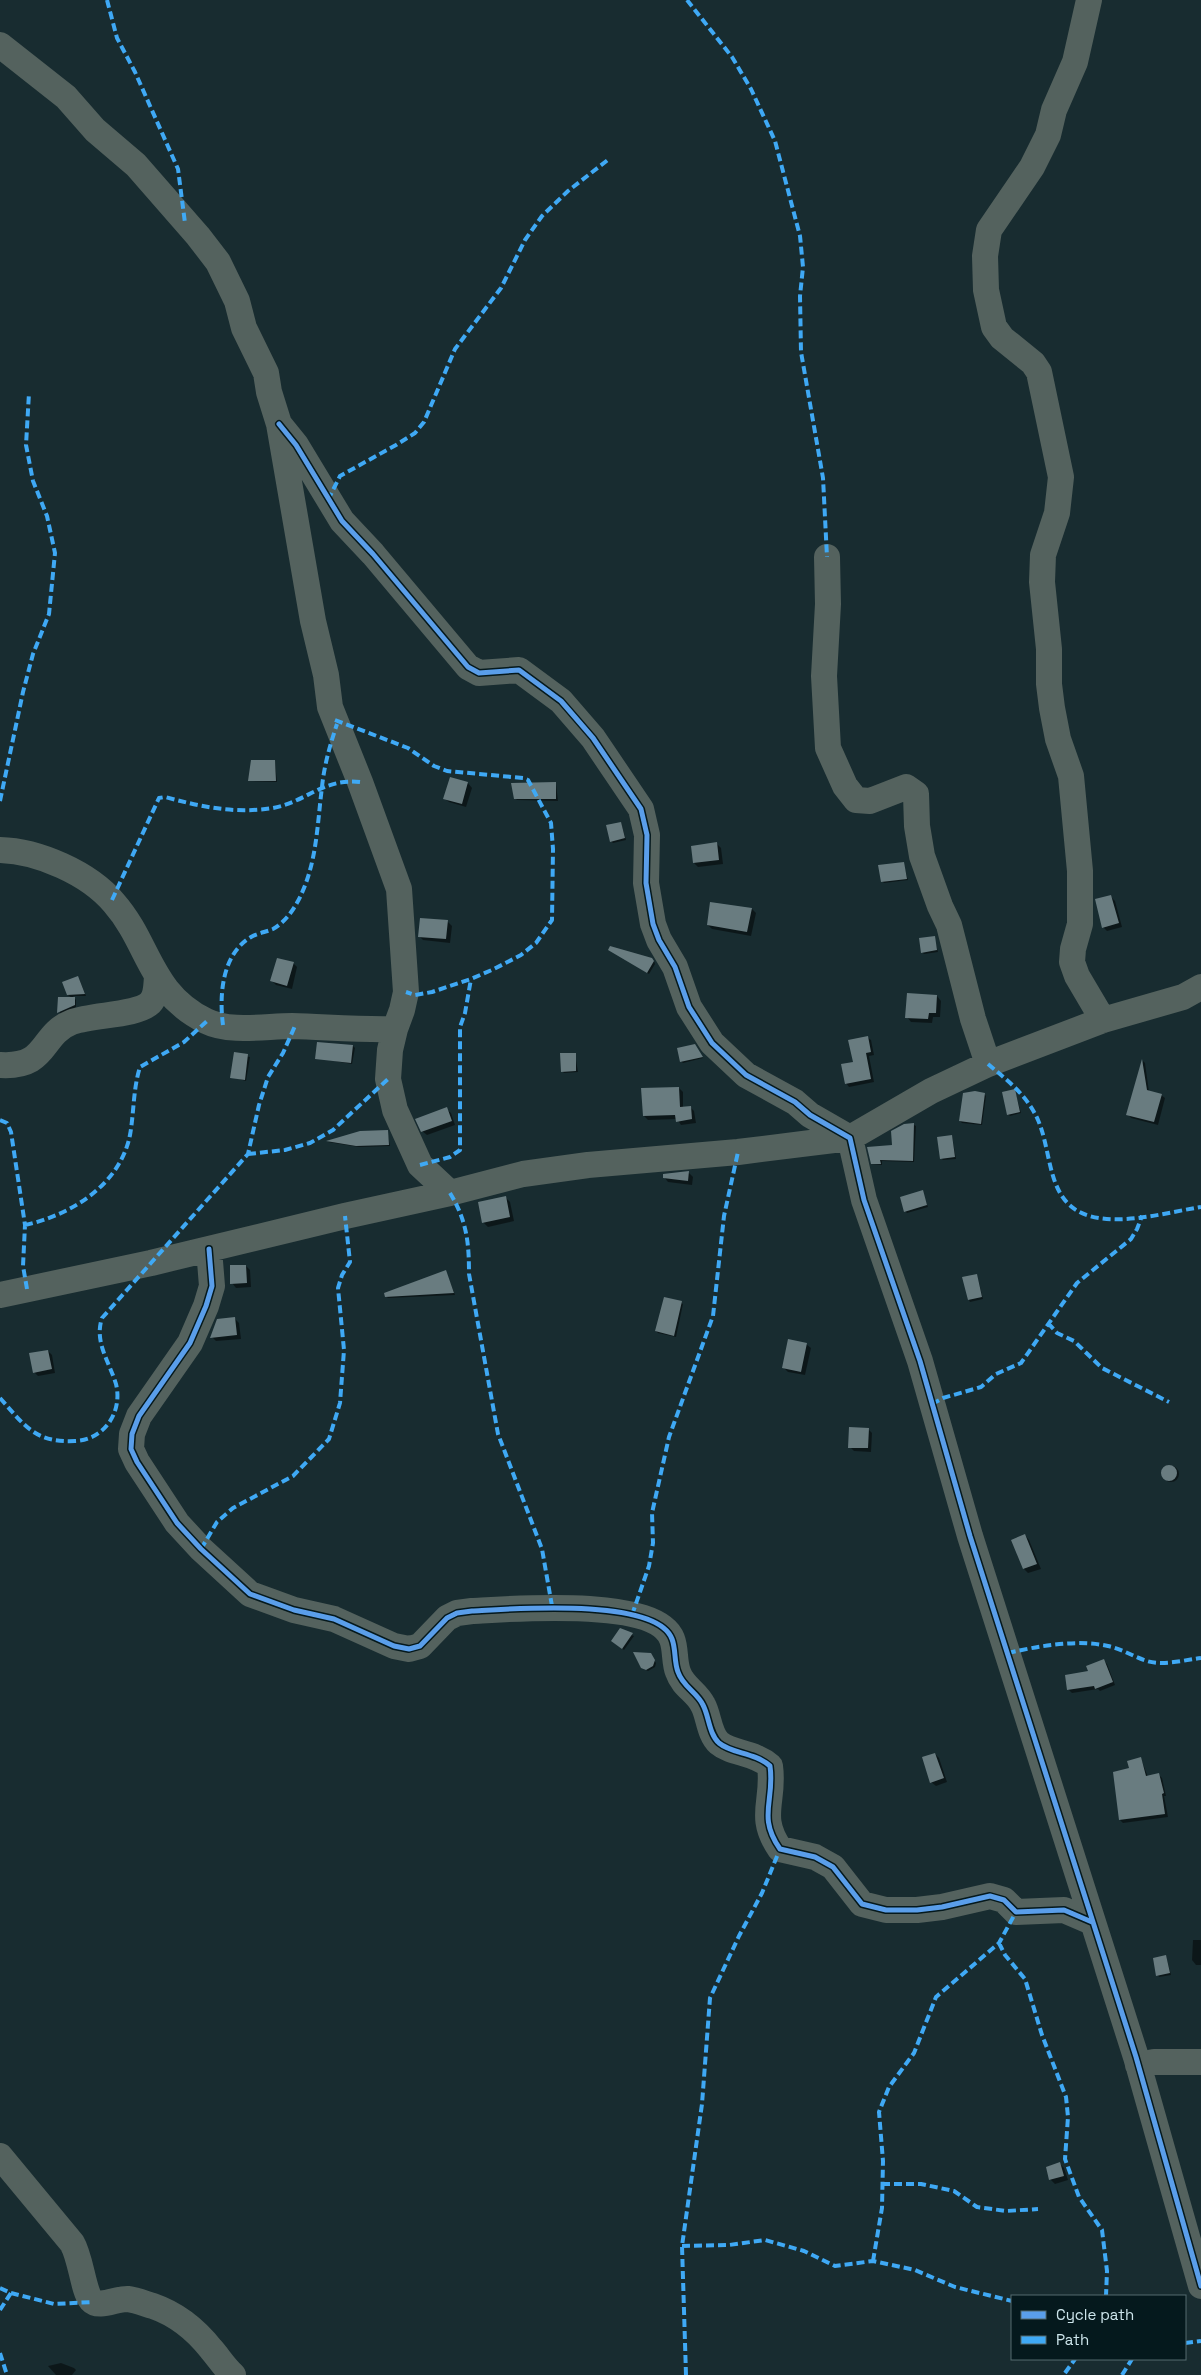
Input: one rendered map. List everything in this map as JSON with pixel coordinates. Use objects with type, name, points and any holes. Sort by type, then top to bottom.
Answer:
[{"type":"street","points":[[1089,0],[1075,62],[1054,110],[1048,135],[1032,167],[989,230],[984,256],[986,290],[994,326],[1002,338],[1033,363],[1039,372],[1060,470],[1057,514],[1043,555],[1043,599],[1049,649],[1049,684],[1054,724],[1069,766],[1076,811],[1081,904],[1080,924],[1073,949],[1072,962],[1077,976],[1102,1020]]},
{"type":"street","points":[[0,45],[66,97],[96,130],[136,165],[218,262],[237,301],[244,328],[266,373],[269,392],[279,424],[313,621],[326,675],[330,707],[399,889],[406,992],[390,1050],[388,1079],[395,1110],[420,1165],[450,1193]]},
{"type":"street","points":[[279,424],[296,445],[342,521],[373,554],[468,667],[479,673],[519,670],[561,701],[593,738],[641,809],[647,835],[646,883],[653,924],[659,940],[675,967],[689,1007],[700,1026],[712,1043],[746,1075],[795,1102],[810,1114],[850,1138],[864,1200],[920,1360],[970,1536],[1138,2065],[1201,2286]]},
{"type":"street","points":[[827,557],[828,604],[824,676],[828,748],[845,786],[856,800],[870,800],[906,787],[916,794],[917,826],[922,856],[949,925],[973,1019],[988,1064]]},
{"type":"street","points":[[0,850],[28,854],[59,864],[99,890],[115,903],[157,978],[167,992],[207,1021],[223,1025],[295,1026],[346,1030],[395,1028]]},
{"type":"street","points":[[0,1065],[17,1066],[30,1061],[70,1023],[94,1016],[142,1008],[151,1002],[155,995],[157,978]]},
{"type":"street","points":[[0,1295],[151,1263],[450,1193],[522,1174],[738,1152],[850,1138],[931,1091],[988,1064],[1102,1020],[1164,1004],[1183,997],[1201,987]]},
{"type":"street","points":[[209,1249],[212,1286],[206,1306],[190,1343],[139,1416],[132,1434],[131,1449],[137,1462],[178,1523],[201,1549],[250,1594],[294,1610],[334,1619],[394,1646],[409,1649],[420,1646],[447,1618],[457,1613],[472,1611],[566,1606],[632,1614],[656,1622],[666,1629],[672,1638],[678,1672],[685,1685],[702,1702],[718,1743],[761,1758],[770,1766],[772,1780],[767,1820],[772,1837],[780,1849],[814,1857],[833,1867],[862,1904],[886,1910],[925,1909],[996,1896],[1004,1900],[1016,1912],[1064,1910],[1092,1922]]},
{"type":"street","points":[[1138,2065],[1154,2062],[1201,2062]]},
{"type":"street","points":[[0,2156],[72,2242],[78,2253],[88,2295],[92,2302],[98,2304],[127,2299],[165,2311],[179,2319],[196,2333],[223,2366],[233,2375]]},
{"type":"building","points":[[251,760],[275,760],[276,781],[248,781]]},
{"type":"building","points":[[450,777],[468,782],[462,804],[443,799]]},
{"type":"building","points":[[556,782],[556,799],[514,799],[511,783]]},
{"type":"building","points":[[621,822],[625,838],[610,842],[606,825]]},
{"type":"building","points":[[717,842],[719,860],[693,863],[691,846]]},
{"type":"building","points":[[904,862],[907,879],[881,882],[878,865]]},
{"type":"building","points":[[1111,895],[1119,923],[1102,928],[1095,899]]},
{"type":"building","points":[[710,902],[752,908],[747,932],[707,925]]},
{"type":"building","points":[[420,918],[448,920],[446,939],[418,937]]},
{"type":"building","points":[[935,936],[937,950],[921,953],[919,938]]},
{"type":"building","points":[[610,946],[652,958],[654,961],[647,973],[608,950]]},
{"type":"building","points":[[277,958],[294,962],[287,986],[270,981]]},
{"type":"building","points":[[78,976],[85,994],[67,995],[62,982]]},
{"type":"building","points":[[907,993],[937,995],[936,1013],[929,1013],[928,1019],[905,1018]]},
{"type":"building","points":[[58,997],[75,997],[75,1005],[57,1013]]},
{"type":"building","points":[[868,1036],[871,1052],[866,1053],[871,1079],[845,1084],[841,1064],[853,1062],[848,1040]]},
{"type":"building","points":[[317,1042],[353,1045],[351,1063],[315,1059]]},
{"type":"building","points":[[695,1044],[703,1057],[680,1062],[677,1048]]},
{"type":"building","points":[[234,1052],[248,1054],[245,1080],[230,1078]]},
{"type":"building","points":[[560,1053],[576,1053],[576,1071],[561,1072]]},
{"type":"building","points":[[1142,1059],[1147,1090],[1162,1094],[1154,1122],[1126,1115]]},
{"type":"building","points":[[679,1087],[680,1107],[691,1106],[692,1119],[676,1122],[675,1115],[643,1116],[641,1088]]},
{"type":"building","points":[[1015,1089],[1020,1112],[1007,1115],[1002,1092]]},
{"type":"building","points":[[975,1091],[985,1093],[981,1124],[959,1121],[963,1093]]},
{"type":"building","points":[[447,1107],[452,1121],[421,1132],[415,1119]]},
{"type":"building","points":[[914,1123],[913,1161],[880,1160],[881,1164],[871,1164],[867,1147],[892,1145],[891,1131],[904,1124]]},
{"type":"building","points":[[388,1130],[389,1145],[356,1146],[326,1141],[360,1131]]},
{"type":"building","points":[[952,1135],[955,1157],[940,1159],[937,1137]]},
{"type":"building","points":[[689,1171],[688,1181],[663,1178],[663,1174]]},
{"type":"building","points":[[923,1190],[927,1205],[904,1212],[900,1197]]},
{"type":"building","points":[[506,1196],[510,1217],[482,1223],[478,1202]]},
{"type":"building","points":[[230,1265],[246,1265],[247,1283],[230,1284]]},
{"type":"building","points":[[446,1270],[454,1293],[385,1297],[384,1293]]},
{"type":"building","points":[[977,1274],[982,1297],[968,1300],[962,1277]]},
{"type":"building","points":[[664,1297],[682,1301],[674,1336],[655,1331]]},
{"type":"building","points":[[235,1317],[237,1335],[210,1338],[217,1319]]},
{"type":"building","points":[[788,1339],[807,1343],[801,1372],[782,1368]]},
{"type":"building","points":[[48,1350],[52,1369],[33,1373],[29,1353]]},
{"type":"building","points":[[849,1427],[869,1428],[868,1448],[848,1448]]},
{"type":"building","points":[[1169,1465],[1175,1467],[1177,1473],[1175,1479],[1169,1481],[1163,1479],[1161,1473],[1163,1467]]},
{"type":"building","points":[[1025,1534],[1037,1564],[1023,1569],[1011,1540]]},
{"type":"building","points":[[620,1628],[633,1633],[622,1649],[611,1641]]},
{"type":"building","points":[[633,1652],[651,1653],[655,1660],[653,1666],[646,1670],[641,1668]]},
{"type":"building","points":[[1104,1659],[1113,1682],[1095,1689],[1094,1686],[1067,1690],[1065,1675],[1088,1671],[1086,1666]]},
{"type":"building","points":[[935,1753],[944,1778],[930,1783],[922,1757]]},
{"type":"building","points":[[1141,1757],[1146,1776],[1159,1773],[1164,1793],[1162,1794],[1165,1814],[1119,1820],[1113,1772],[1129,1768],[1127,1761]]},
{"type":"building","points":[[1166,1955],[1170,1973],[1156,1976],[1153,1958]]},
{"type":"building","points":[[1060,2162],[1064,2176],[1049,2180],[1046,2167]]},
{"type":"marked path","points":[[107,0],[117,38],[135,72],[178,169],[185,223]]},
{"type":"marked path","points":[[687,0],[732,57],[751,89],[775,141],[800,236],[803,267],[800,296],[801,352],[823,478],[827,557]]},
{"type":"marked path","points":[[328,500],[340,476],[415,433],[424,422],[455,349],[501,288],[525,240],[542,216],[568,191],[609,159]]},
{"type":"marked path","points":[[0,801],[23,692],[33,654],[49,614],[55,553],[47,516],[33,481],[26,445],[29,393]]},
{"type":"marked path","points":[[335,720],[408,748],[434,766],[447,771],[528,780],[551,823],[553,849],[552,920],[536,943],[521,955],[471,979],[432,992],[415,995],[406,992]]},
{"type":"marked path","points":[[223,1025],[222,988],[228,964],[241,944],[256,934],[277,927],[284,920],[296,905],[304,887],[313,859],[323,779],[337,724]]},
{"type":"marked path","points":[[112,900],[159,798],[165,797],[192,804],[232,810],[259,810],[285,805],[335,784],[360,782]]},
{"type":"marked path","points":[[420,1165],[450,1157],[460,1150],[460,1027],[465,1013],[471,979]]},
{"type":"marked path","points":[[25,1225],[59,1214],[91,1195],[105,1183],[125,1153],[130,1135],[140,1067],[184,1042],[207,1021]]},
{"type":"marked path","points":[[0,1398],[32,1431],[50,1439],[61,1441],[85,1439],[95,1436],[109,1423],[117,1405],[117,1394],[116,1384],[101,1343],[100,1327],[102,1318],[248,1154],[259,1105],[268,1077],[283,1053],[295,1026]]},
{"type":"marked path","points":[[988,1064],[1016,1089],[1034,1111],[1043,1135],[1054,1180],[1060,1193],[1069,1205],[1082,1213],[1099,1218],[1112,1219],[1150,1216],[1201,1207]]},
{"type":"marked path","points":[[248,1154],[285,1150],[310,1143],[333,1130],[388,1079]]},
{"type":"marked path","points":[[0,1120],[7,1123],[11,1132],[25,1225],[23,1266],[27,1289]]},
{"type":"marked path","points":[[632,1615],[649,1566],[653,1543],[652,1513],[669,1437],[713,1316],[724,1216],[738,1152]]},
{"type":"marked path","points":[[450,1193],[456,1203],[466,1232],[469,1274],[498,1434],[542,1549],[552,1606]]},
{"type":"marked path","points":[[201,1549],[217,1522],[233,1508],[293,1476],[329,1439],[340,1403],[344,1350],[338,1288],[342,1275],[350,1262],[345,1216]]},
{"type":"marked path","points":[[932,1404],[943,1398],[981,1387],[996,1374],[1021,1363],[1077,1283],[1131,1239],[1142,1216]]},
{"type":"marked path","points":[[1048,1323],[1057,1333],[1074,1341],[1102,1368],[1169,1402]]},
{"type":"marked path","points":[[1008,1653],[1045,1646],[1084,1643],[1113,1647],[1154,1662],[1167,1663],[1201,1658]]},
{"type":"marked path","points":[[686,2375],[682,2246],[702,2104],[710,1998],[739,1936],[762,1893],[780,1849]]},
{"type":"marked path","points":[[873,2261],[882,2208],[883,2161],[879,2112],[889,2087],[914,2053],[936,1997],[999,1943],[1016,1912]]},
{"type":"marked path","points":[[999,1943],[1005,1955],[1025,1979],[1042,2035],[1066,2097],[1068,2117],[1065,2159],[1079,2197],[1102,2230],[1107,2271],[1106,2295]]},
{"type":"marked path","points":[[882,2184],[921,2184],[954,2191],[977,2207],[1006,2211],[1038,2209]]},
{"type":"marked path","points":[[682,2246],[729,2245],[765,2240],[804,2251],[835,2266],[873,2261],[915,2270],[955,2287],[1011,2301]]},
{"type":"marked path","points":[[0,2288],[11,2293],[54,2304],[92,2302]]},
{"type":"marked path","points":[[0,2310],[11,2293]]},
{"type":"marked path","points":[[1186,2343],[1201,2341]]},
{"type":"marked path","points":[[0,2353],[7,2375]]},
{"type":"marked path","points":[[1065,2373],[1074,2360]]},
{"type":"marked path","points":[[1122,2375],[1131,2360]]},
{"type":"cycle path","points":[[279,424],[296,445],[342,521],[373,554],[468,667],[479,673],[519,670],[561,701],[593,738],[641,809],[647,835],[646,883],[653,924],[659,940],[675,967],[689,1007],[712,1043],[746,1075],[795,1102],[810,1115],[850,1138],[864,1200],[920,1361],[970,1536],[1136,2057],[1201,2286]]},
{"type":"cycle path","points":[[209,1249],[212,1286],[206,1306],[190,1343],[139,1416],[132,1434],[131,1449],[137,1462],[177,1523],[201,1549],[250,1594],[294,1610],[334,1619],[394,1646],[409,1649],[420,1646],[447,1618],[457,1613],[548,1608],[612,1611],[639,1617],[660,1626],[672,1639],[680,1677],[703,1705],[711,1730],[719,1743],[724,1747],[764,1761],[770,1766],[769,1827],[780,1849],[815,1857],[833,1867],[862,1904],[886,1910],[917,1910],[942,1907],[990,1896],[1004,1900],[1016,1912],[1064,1910],[1092,1922]]}]
